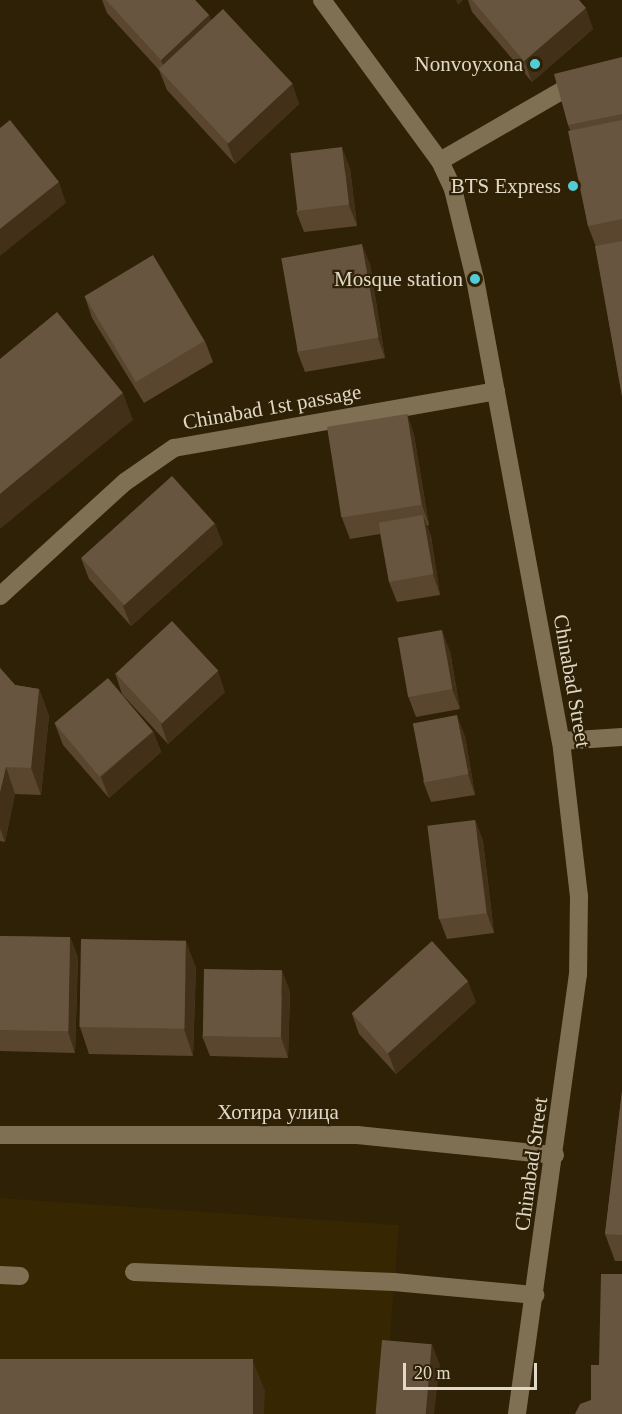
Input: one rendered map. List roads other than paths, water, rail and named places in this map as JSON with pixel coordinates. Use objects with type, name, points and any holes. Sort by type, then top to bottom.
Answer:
[{"type":"main road","name":"Chinabad Street","points":[[322,0],[440,161],[462,219],[561,741],[580,935],[555,1155],[517,1414]]},
{"type":"main road","points":[[440,161],[570,86],[622,71]]},
{"type":"main road","name":"Chinabad 1st passage","points":[[0,596],[125,482],[174,448],[496,391]]},
{"type":"main road","points":[[561,741],[622,737]]},
{"type":"main road","name":"Хотира улица","points":[[0,1135],[357,1135],[555,1155]]},
{"type":"main road","points":[[134,1272],[394,1281],[534,1295]]},
{"type":"main road","points":[[0,1275],[20,1276]]},
{"type":"place","name":"Nonvoyxona","points":[[535,64]]},
{"type":"place","name":"BTS Express","points":[[573,186]]},
{"type":"place","name":"Mosque station","points":[[475,279]]}]
